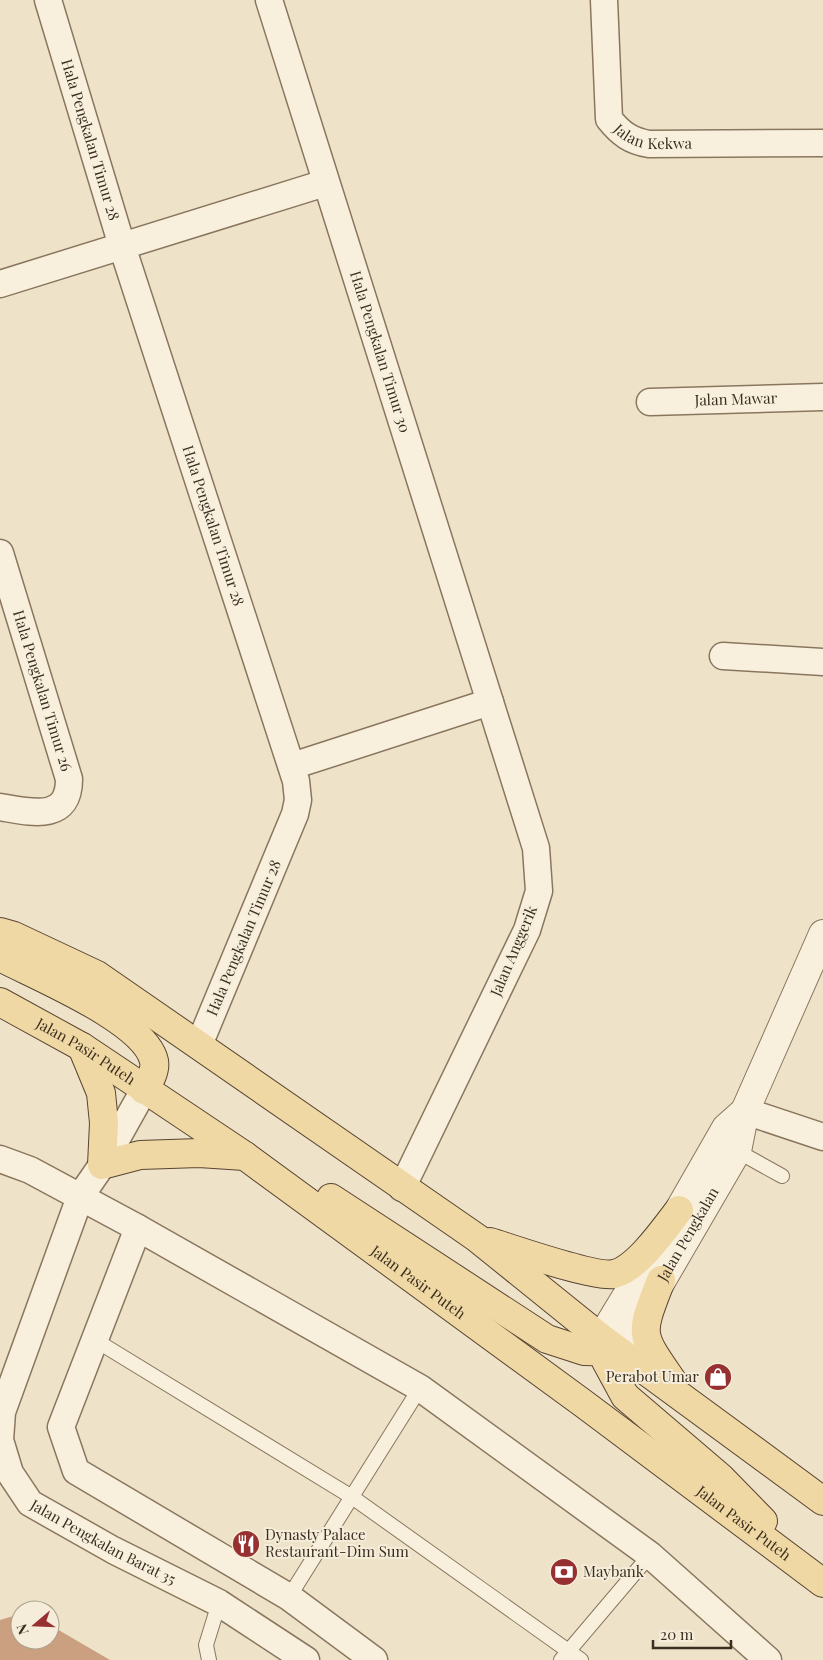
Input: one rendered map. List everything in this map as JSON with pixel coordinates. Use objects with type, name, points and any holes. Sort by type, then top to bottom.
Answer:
[{"type":"main road","points":[[0,932],[14,936],[97,975],[402,1188],[477,1238],[608,1348],[823,1501]]},
{"type":"main road","points":[[0,957],[57,984],[124,1024],[149,1049],[154,1063],[147,1086],[547,1339],[584,1351],[608,1348]]},
{"type":"main road","name":"Jalan Pasir Puteh","points":[[0,1002],[82,1047],[147,1086],[584,1404],[823,1582]]},
{"type":"main road","points":[[82,1047],[101,1093],[104,1123],[102,1165],[140,1155],[199,1153],[245,1156]]},
{"type":"main road","points":[[477,1238],[588,1271],[614,1274],[640,1258],[679,1210]]},
{"type":"main road","points":[[661,1280],[644,1329],[647,1344],[688,1404]]},
{"type":"main road","points":[[608,1348],[609,1367],[625,1396],[721,1478],[823,1582]]},
{"type":"street","name":"Hala Pengkalan Timur 28","points":[[48,0],[122,246],[292,766],[298,800],[295,814],[198,1045]]},
{"type":"street","name":"Hala Pengkalan Timur 30","points":[[268,0],[490,702]]},
{"type":"street","name":"Jalan Kekwa","points":[[604,0],[609,119],[618,131],[633,141],[649,144],[823,143]]},
{"type":"street","points":[[0,284],[325,183]]},
{"type":"street","name":"Jalan Mawar","points":[[650,402],[823,397]]},
{"type":"street","name":"Hala Pengkalan Timur 26","points":[[0,553],[69,779],[69,792],[56,809],[39,814],[0,807]]},
{"type":"street","points":[[722,656],[823,662]]},
{"type":"street","points":[[292,766],[490,702]]},
{"type":"street","name":"Jalan Anggerik","points":[[402,1188],[527,930],[539,891],[536,848],[490,702]]},
{"type":"street","name":"Jalan Pengkalan","points":[[608,1348],[661,1280],[737,1151],[745,1111],[823,934]]},
{"type":"street","name":"Jalan Pengkalan Barat 35","points":[[147,1086],[102,1165],[80,1197],[2,1412],[0,1440],[10,1473],[30,1503],[113,1550],[219,1603],[306,1660]]},
{"type":"street","points":[[745,1111],[823,1137]]},
{"type":"street","name":"Jalan Pengkalan","points":[[608,1348],[679,1210],[726,1128],[745,1111]]},
{"type":"street","points":[[0,1159],[30,1170],[138,1228],[420,1388],[650,1555],[768,1660]]},
{"type":"street","points":[[138,1228],[61,1427],[76,1471],[289,1597],[374,1660]]},
{"type":"street","points":[[264,1632],[289,1597]]},
{"type":"lane","points":[[737,1151],[782,1176]]},
{"type":"lane","points":[[95,1340],[352,1497],[565,1655],[581,1660]]},
{"type":"lane","points":[[289,1597],[420,1388]]},
{"type":"lane","points":[[565,1655],[650,1555]]},
{"type":"lane","points":[[209,1660],[206,1645],[219,1603]]},
{"type":"building","points":[[10,1617],[10,1650],[60,1650],[60,1631],[110,1660],[0,1660],[0,1620]]},
{"type":"place","name":"Perabot Umar","points":[[718,1377]]},
{"type":"place","name":"Dynasty Palace Restaurant-Dim Sum","points":[[246,1544]]},
{"type":"place","name":"Maybank","points":[[564,1572]]}]
